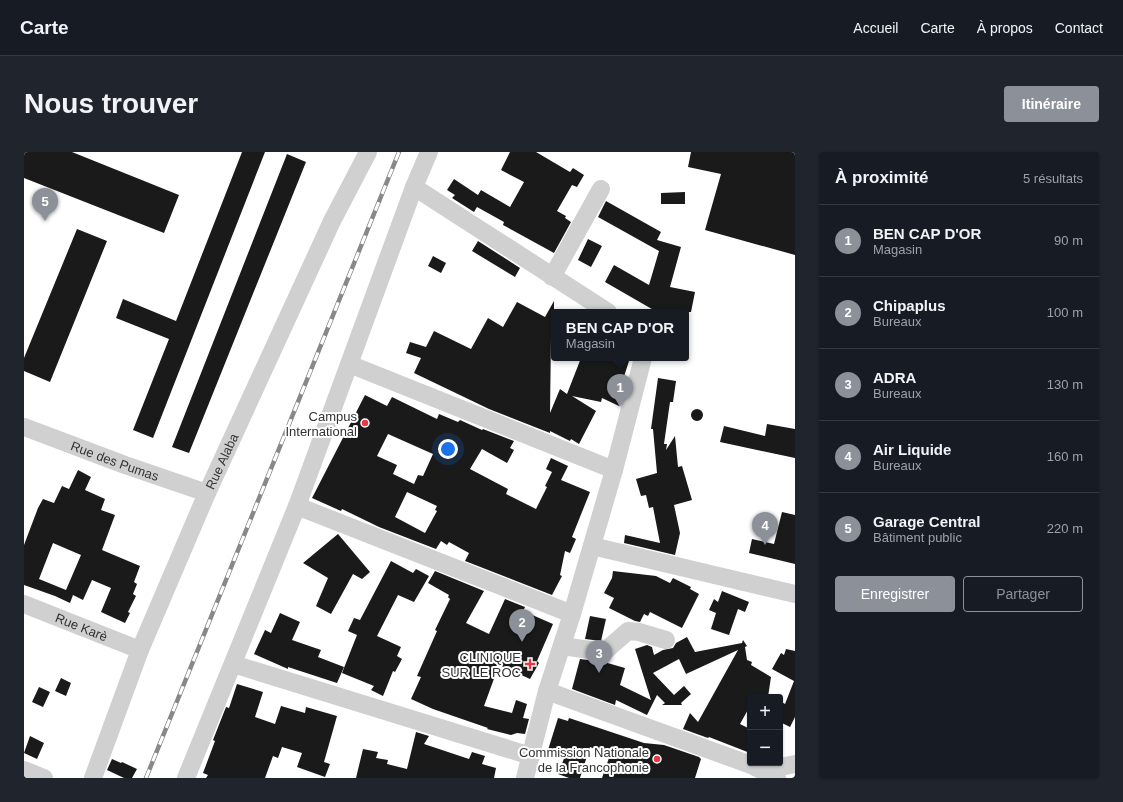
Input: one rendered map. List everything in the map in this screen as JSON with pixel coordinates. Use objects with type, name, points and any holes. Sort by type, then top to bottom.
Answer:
[{"type":"street","name":"Rue Alaba","points":[[93,778],[140,650],[207,492],[332,221],[368,152]]},
{"type":"street","points":[[186,778],[296,506],[414,187],[429,152]]},
{"type":"street","points":[[414,187],[603,309]]},
{"type":"street","points":[[552,277],[601,189]]},
{"type":"street","points":[[525,778],[547,691],[572,614],[614,470],[642,361]]},
{"type":"street","points":[[349,364],[614,470]]},
{"type":"street","name":"Rue des Pumas","points":[[24,427],[125,465],[207,492]]},
{"type":"street","points":[[296,506],[572,614]]},
{"type":"street","points":[[592,546],[795,594]]},
{"type":"street","name":"Rue Karè","points":[[24,604],[140,650]]},
{"type":"street","points":[[562,646],[604,652],[628,631],[639,632],[666,640]]},
{"type":"street","points":[[233,664],[531,756]]},
{"type":"street","points":[[547,691],[770,774],[795,764]]},
{"type":"street","points":[[24,770],[44,778]]},
{"type":"street","points":[[791,778],[795,771]]},
{"type":"building","points":[[24,152],[72,152],[179,195],[164,233],[24,178]]},
{"type":"building","points":[[242,152],[265,152],[153,438],[133,430],[169,339],[116,318],[123,299],[176,321]]},
{"type":"building","points":[[510,152],[536,152],[570,172],[573,168],[584,175],[577,187],[572,185],[557,211],[566,216],[565,218],[571,222],[554,253],[503,225],[504,222],[477,207],[474,212],[452,198],[455,195],[447,190],[454,179],[478,195],[481,190],[510,207],[524,182],[501,170]]},
{"type":"building","points":[[691,152],[795,152],[795,255],[705,230],[721,174],[688,167]]},
{"type":"building","points":[[287,154],[306,162],[189,453],[172,447]]},
{"type":"building","points":[[685,192],[685,204],[661,204],[661,193]]},
{"type":"building","points":[[606,201],[661,232],[657,240],[681,247],[670,287],[695,292],[691,312],[689,312],[689,309],[652,309],[605,282],[614,265],[649,285],[659,251],[598,217]]},
{"type":"building","points":[[77,229],[107,241],[50,382],[24,371],[24,358]]},
{"type":"building","points":[[588,239],[602,246],[591,267],[578,260]]},
{"type":"building","points":[[478,241],[520,268],[515,277],[472,251]]},
{"type":"building","points":[[433,256],[446,263],[441,273],[428,266]]},
{"type":"building","points":[[554,301],[554,309],[551,309],[550,413],[560,389],[567,394],[580,361],[629,361],[619,392],[621,392],[619,406],[602,398],[601,402],[572,396],[596,411],[579,444],[571,439],[570,441],[550,431],[550,433],[489,409],[414,373],[421,358],[406,353],[410,342],[426,347],[434,331],[471,349],[488,318],[503,327],[517,302],[545,317]]},
{"type":"building","points":[[658,378],[676,381],[673,402],[670,402],[664,444],[667,444],[666,450],[675,436],[678,467],[682,466],[692,500],[674,505],[680,533],[675,555],[624,543],[625,535],[660,543],[653,507],[649,508],[646,495],[641,496],[636,479],[657,473],[653,429],[651,429]]},
{"type":"building","points":[[365,395],[387,406],[392,397],[437,419],[439,414],[458,422],[460,420],[482,430],[483,429],[514,441],[510,448],[514,450],[507,463],[482,449],[470,469],[508,489],[506,494],[536,509],[547,487],[545,486],[552,472],[546,469],[551,458],[568,466],[561,480],[590,492],[572,537],[576,539],[570,553],[565,551],[560,575],[562,576],[552,595],[465,561],[469,553],[449,542],[447,545],[441,541],[436,549],[379,527],[342,509],[341,511],[312,498]],"holes":[[[388,434],[433,454],[423,476],[418,475],[414,484],[393,474],[397,465],[377,456]],[[407,492],[437,506],[435,510],[437,511],[425,533],[395,517]]]},
{"type":"building","points":[[697,409],[701,411],[703,415],[701,419],[697,421],[693,419],[691,415],[693,411]]},
{"type":"building","points":[[767,424],[795,429],[795,458],[720,442],[724,426],[765,436]]},
{"type":"building","points":[[78,470],[91,477],[85,490],[105,499],[101,510],[115,515],[102,550],[140,566],[134,582],[137,584],[133,594],[136,596],[128,612],[130,613],[125,623],[101,612],[111,588],[92,580],[83,600],[73,595],[70,603],[24,585],[24,545],[38,508],[43,499],[54,503],[62,486],[69,489]],"holes":[[[53,543],[81,555],[66,590],[39,579]]]},
{"type":"building","points":[[782,512],[795,515],[795,564],[749,553],[752,539],[774,544]]},
{"type":"building","points":[[338,534],[370,572],[362,579],[353,574],[331,614],[316,606],[328,578],[303,563]]},
{"type":"building","points":[[391,561],[413,573],[416,569],[429,576],[414,602],[398,595],[377,636],[401,647],[397,656],[402,659],[395,672],[393,671],[383,696],[371,690],[374,686],[342,673],[357,635],[348,631],[354,618],[360,620]]},
{"type":"building","points":[[435,571],[484,591],[466,623],[489,634],[505,599],[525,607],[523,611],[553,624],[537,661],[539,663],[530,679],[499,665],[484,706],[512,713],[516,700],[527,704],[523,718],[529,719],[525,734],[517,733],[511,735],[487,729],[488,728],[433,709],[411,699],[421,677],[417,676],[437,631],[435,630],[450,599],[448,597],[449,595],[428,583]]},
{"type":"building","points":[[613,571],[656,576],[670,583],[673,578],[691,587],[690,589],[699,594],[682,628],[650,612],[648,616],[644,614],[640,622],[609,608],[614,598],[604,593],[612,578]]},
{"type":"building","points":[[722,591],[749,602],[745,612],[738,609],[729,635],[711,629],[716,613],[709,610],[714,599],[718,602]]},
{"type":"building","points":[[280,613],[300,622],[292,640],[321,650],[318,657],[344,667],[337,683],[288,667],[288,669],[254,654],[265,630],[271,633]]},
{"type":"building","points":[[590,616],[606,619],[601,641],[585,639]]},
{"type":"building","points":[[687,637],[695,652],[742,643],[743,640],[747,646],[745,647],[747,660],[752,662],[751,665],[771,677],[768,694],[747,694],[747,711],[740,724],[747,728],[747,752],[709,737],[708,738],[683,729],[690,713],[698,722],[738,650],[686,674],[679,659],[653,673],[674,695],[684,686],[691,694],[681,703],[682,705],[662,705],[665,703],[657,695],[647,715],[616,700],[615,705],[572,689],[580,659],[604,662],[625,668],[620,685],[651,700],[635,649],[647,645],[652,647],[654,655],[663,650],[673,648],[676,643]]},
{"type":"building","points":[[786,649],[795,651],[795,717],[790,727],[783,724],[783,703],[785,704],[794,681],[772,669],[781,653],[784,655]]},
{"type":"building","points":[[61,678],[71,683],[66,696],[55,691]]},
{"type":"building","points":[[237,684],[263,692],[255,717],[275,724],[281,706],[305,713],[306,707],[337,716],[324,762],[330,764],[325,777],[297,767],[302,753],[282,747],[278,758],[273,756],[265,778],[206,778],[208,775],[203,773],[215,741],[213,740],[226,707],[229,708]]},
{"type":"building","points":[[39,687],[50,692],[43,707],[32,702]]},
{"type":"building","points":[[558,718],[568,721],[569,718],[644,743],[664,745],[699,757],[701,759],[695,778],[602,778],[610,755],[590,747],[580,778],[569,778],[558,774],[565,756],[548,750]]},
{"type":"building","points":[[416,732],[429,736],[424,744],[469,759],[472,752],[485,756],[482,764],[496,768],[494,778],[356,778],[363,749],[378,752],[376,758],[388,760],[387,764],[407,769]]},
{"type":"building","points":[[30,736],[44,743],[37,759],[24,753]]},
{"type":"building","points":[[112,759],[137,769],[132,778],[124,778],[107,770]]},
{"type":"railway","points":[[146,778],[399,152]]},
{"type":"place","name":"Garage Central","points":[[45,221]]},
{"type":"place","name":"BEN CAP D'OR","points":[[620,407]]},
{"type":"place","name":"Campus International","points":[[365,423]]},
{"type":"place","name":"Air Liquide","points":[[765,545]]},
{"type":"place","name":"Chipaplus","points":[[522,642]]},
{"type":"place","name":"CLINIQUE SUR LE ROC","points":[[530,664]]},
{"type":"place","name":"ADRA","points":[[599,673]]},
{"type":"place","name":"Commission Nationale de la Francophonie","points":[[657,759]]}]
